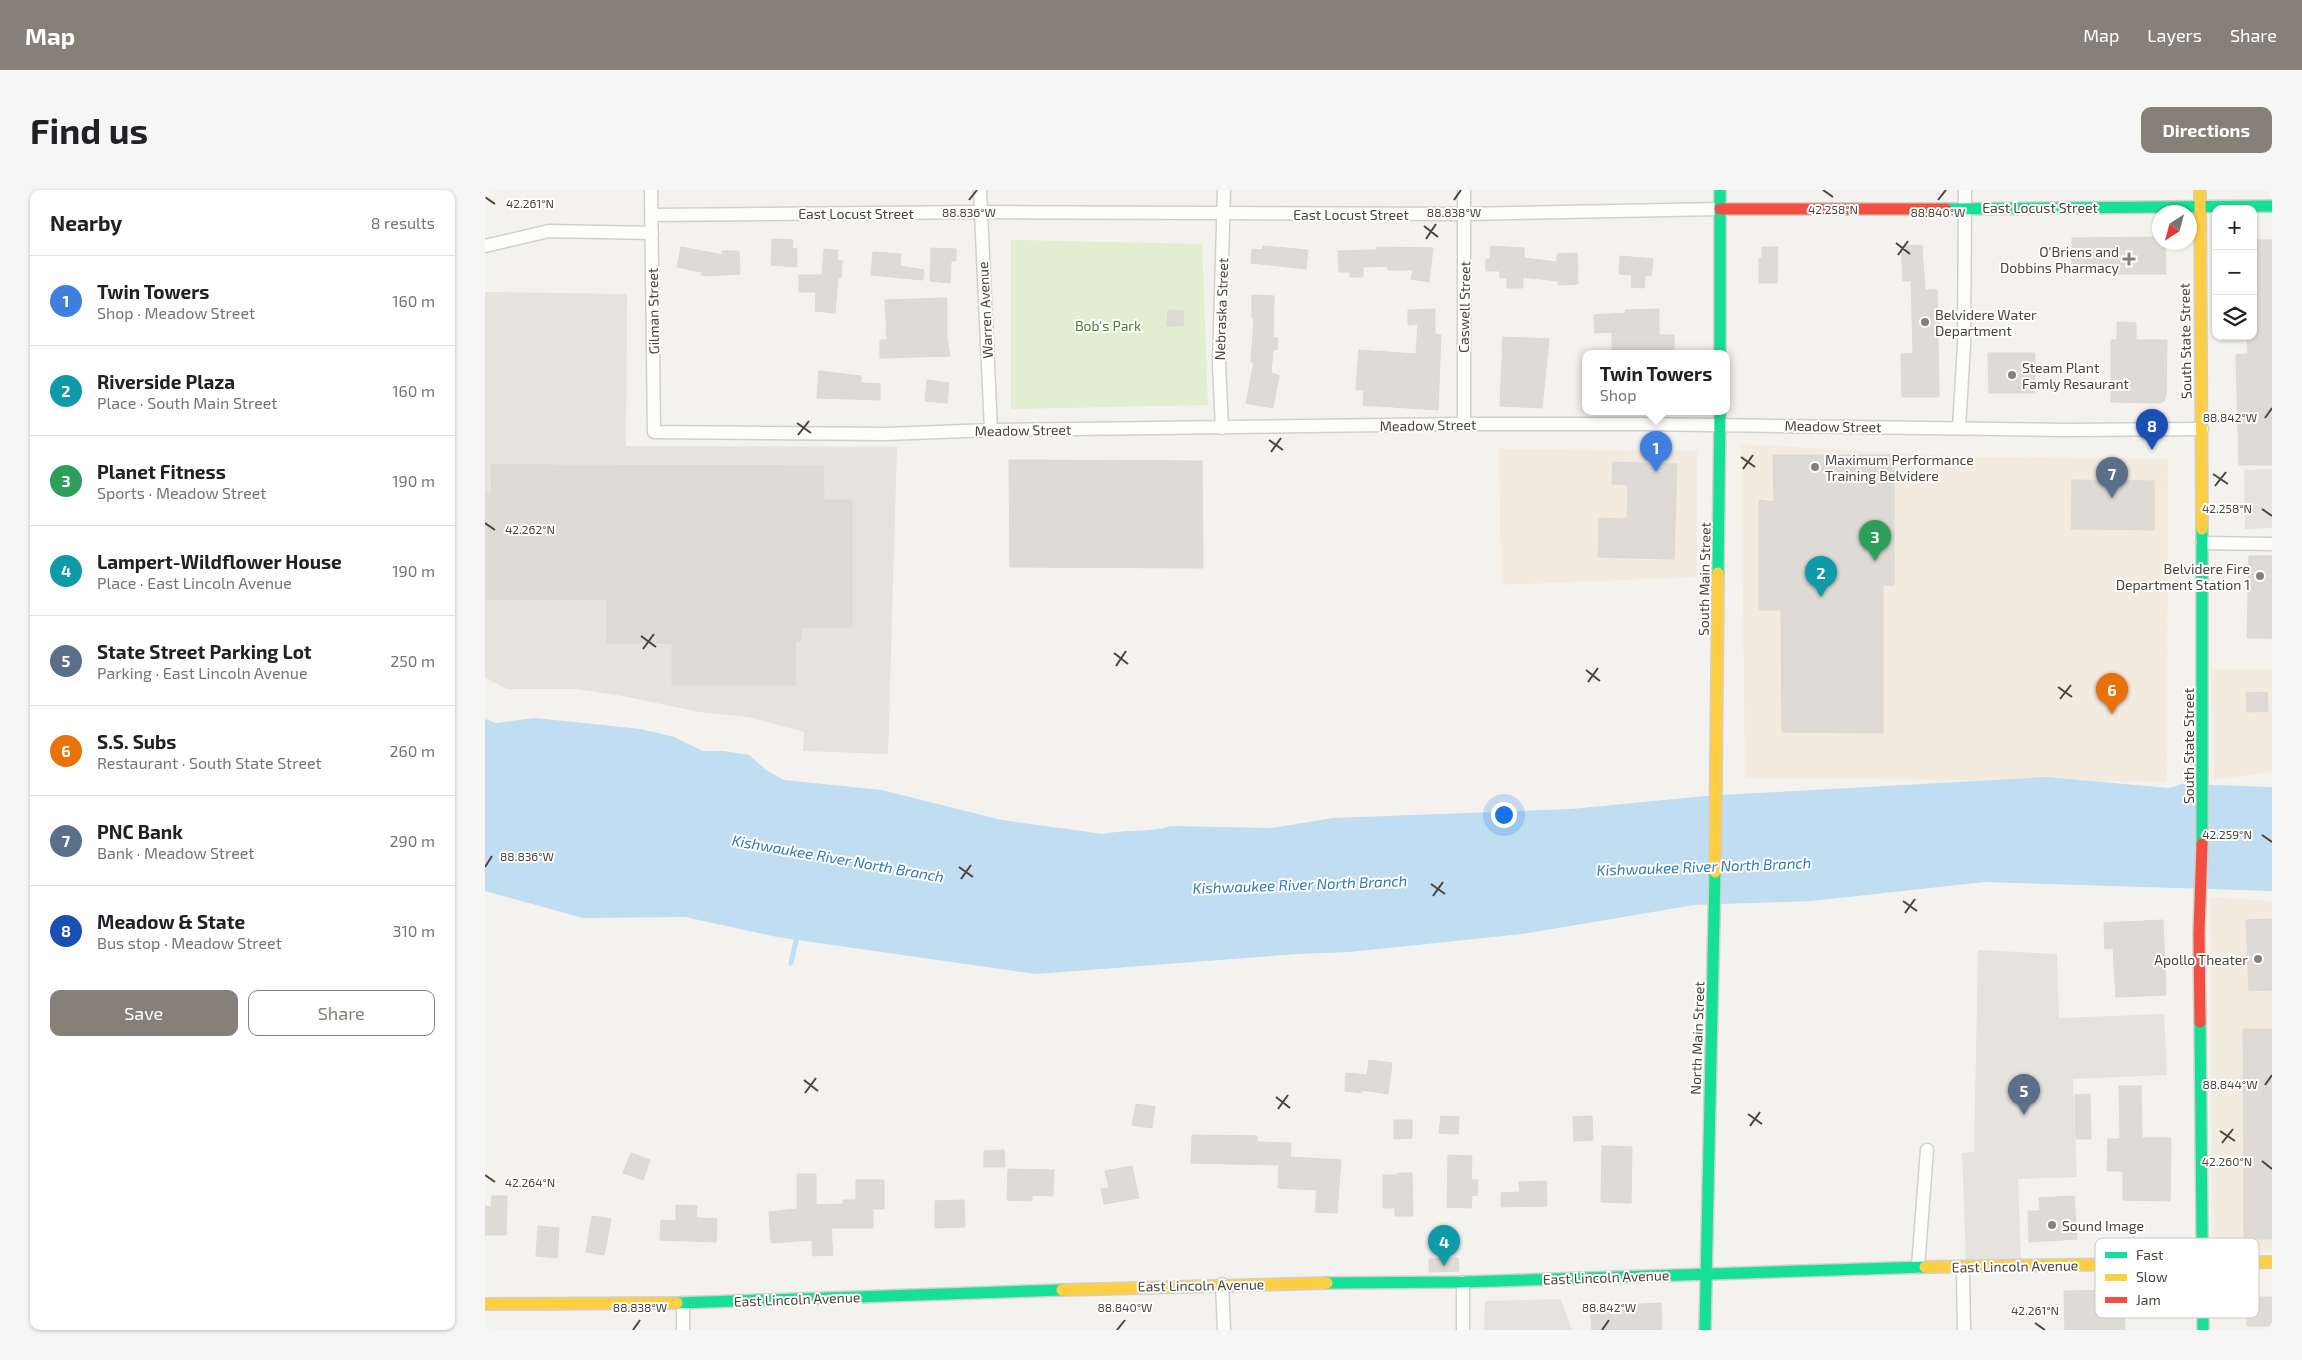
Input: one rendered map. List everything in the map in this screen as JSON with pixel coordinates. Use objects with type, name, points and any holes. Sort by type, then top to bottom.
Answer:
[{"type":"street","name":"Gilman Street","points":[[651,190],[654,432]]},
{"type":"street","name":"Warren Avenue","points":[[981,190],[991,430]]},
{"type":"street","name":"Nebraska Street","points":[[1222,428],[1219,364],[1224,190]]},
{"type":"street","name":"Caswell Street","points":[[1464,190],[1464,424]]},
{"type":"street","points":[[1720,190],[1720,350]]},
{"type":"street","points":[[1959,428],[1965,345],[1965,190]]},
{"type":"street","name":"South State Street","points":[[2199,190],[2198,291],[2203,543],[2203,822],[2199,933],[2203,1238]]},
{"type":"street","name":"East Locust Street","points":[[652,215],[981,212],[1465,214],[1720,208],[2199,208],[2272,206]]},
{"type":"street","points":[[485,246],[549,231],[652,233]]},
{"type":"street","name":"South Main Street","points":[[1717,747],[1720,415]]},
{"type":"street","name":"Meadow Street","points":[[654,432],[887,434],[991,430],[1464,424],[2202,429]]},
{"type":"street","points":[[2203,543],[2272,544]]},
{"type":"street","name":"North Main Street","points":[[1705,1330],[1705,1274],[1714,996],[1717,747]]},
{"type":"street","points":[[1918,1267],[1927,1150]]},
{"type":"street","name":"East Lincoln Avenue","points":[[2259,1262],[2272,1262]]},
{"type":"street","name":"East Lincoln Avenue","points":[[485,1304],[683,1302],[1221,1284],[1463,1282],[1918,1267],[1963,1268],[2095,1265]]},
{"type":"street","points":[[1963,1268],[1964,1330]]},
{"type":"street","points":[[1463,1282],[1463,1330]]},
{"type":"street","points":[[1221,1284],[1224,1330]]},
{"type":"street","points":[[683,1302],[683,1330]]},
{"type":"shaded area","points":[[485,292],[627,294],[626,446],[897,447],[888,754],[803,751],[804,732],[749,717],[699,712],[623,696],[576,689],[507,689],[485,678]]},
{"type":"shaded area","points":[[1741,444],[1971,457],[2168,459],[2167,782],[1745,778]]},
{"type":"shaded area","points":[[1499,449],[1697,451],[1697,577],[1501,585]]},
{"type":"shaded area","points":[[2272,469],[2272,528],[2245,529],[2244,470]]},
{"type":"shaded area","points":[[2211,669],[2272,670],[2272,772],[2213,780]]},
{"type":"shaded area","points":[[2210,897],[2272,901],[2272,1252],[2259,1252],[2259,1238],[2212,1238]]},
{"type":"shaded area","points":[[1978,950],[2057,954],[2059,1018],[2164,1014],[2167,1075],[2073,1079],[2077,1177],[2018,1179],[2021,1260],[1966,1262],[1962,1153],[1974,1152]]},
{"type":"shaded area","points":[[1561,1299],[1572,1330],[1484,1330],[1485,1301]]},
{"type":"green space","name":"Bob's Park","points":[[1011,240],[1202,244],[1208,405],[1011,409]]},
{"type":"water","name":"Kishwaukee River North Branch","points":[[535,718],[641,729],[674,737],[703,751],[724,751],[749,755],[766,770],[784,780],[882,790],[1002,820],[1103,834],[1154,830],[1171,826],[1272,828],[1333,818],[1572,809],[1705,796],[2046,777],[2169,788],[2181,784],[2272,787],[2272,891],[1985,882],[1811,901],[1694,905],[1522,934],[1350,952],[1297,954],[1036,974],[777,937],[685,917],[583,918],[485,891],[485,719],[496,723]]},
{"type":"building","points":[[2152,237],[2152,250],[2165,250],[2166,274],[2072,274],[2072,238]]},
{"type":"building","points":[[772,239],[793,240],[792,248],[797,249],[797,267],[771,265]]},
{"type":"building","points":[[2257,240],[2272,240],[2272,465],[2239,465],[2236,355],[2248,354],[2247,340],[2257,340]]},
{"type":"building","name":"Belvidere Water Department","points":[[1922,245],[1925,290],[1937,290],[1939,397],[1902,397],[1901,354],[1913,353],[1911,281],[1903,281],[1901,246]]},
{"type":"building","points":[[1263,246],[1308,250],[1306,269],[1251,263],[1252,249],[1262,250]]},
{"type":"building","points":[[1491,246],[1524,248],[1524,258],[1557,262],[1557,254],[1577,253],[1578,284],[1558,285],[1558,281],[1523,277],[1523,288],[1507,288],[1507,278],[1500,278],[1500,271],[1486,271],[1486,259],[1490,259]]},
{"type":"building","points":[[681,247],[723,255],[722,251],[739,251],[740,274],[702,276],[702,272],[677,267]]},
{"type":"building","points":[[1377,247],[1433,248],[1429,282],[1411,279],[1413,270],[1388,270],[1388,266],[1363,267],[1363,277],[1350,277],[1350,272],[1339,272],[1338,251],[1377,250]]},
{"type":"building","points":[[1762,247],[1778,247],[1777,283],[1759,283],[1759,258],[1762,258]]},
{"type":"building","points":[[931,248],[956,249],[956,261],[951,261],[950,283],[930,281]]},
{"type":"building","points":[[824,249],[838,250],[837,260],[842,261],[841,278],[838,278],[835,313],[815,311],[816,292],[799,292],[799,275],[822,275]]},
{"type":"building","points":[[873,252],[901,254],[900,266],[924,270],[923,280],[871,275]]},
{"type":"building","points":[[1620,256],[1653,259],[1651,276],[1645,275],[1644,288],[1631,287],[1632,275],[1619,274]]},
{"type":"building","points":[[1252,295],[1274,296],[1273,337],[1278,338],[1277,350],[1273,350],[1271,373],[1279,375],[1273,408],[1246,403],[1254,362],[1251,362],[1254,318],[1252,318]]},
{"type":"building","points":[[947,298],[947,337],[950,356],[880,358],[880,340],[887,340],[885,300]]},
{"type":"building","points":[[1435,309],[1435,334],[1441,335],[1438,410],[1363,405],[1364,390],[1356,390],[1359,350],[1416,354],[1418,324],[1408,325],[1408,310]]},
{"type":"building","points":[[1659,309],[1659,335],[1674,335],[1674,350],[1612,350],[1612,332],[1595,333],[1594,315],[1626,313],[1625,310]]},
{"type":"building","points":[[1168,310],[1184,311],[1183,326],[1167,326]]},
{"type":"building","points":[[2117,322],[2136,323],[2136,340],[2167,340],[2166,396],[2164,401],[2160,403],[2111,402],[2111,340],[2117,340]]},
{"type":"building","points":[[1503,337],[1549,339],[1542,408],[1500,406]]},
{"type":"building","points":[[1988,353],[2035,353],[2035,393],[1989,393]]},
{"type":"building","points":[[819,371],[861,376],[861,383],[880,384],[880,400],[817,398]]},
{"type":"building","points":[[927,380],[949,383],[947,403],[925,401]]},
{"type":"building","points":[[1773,455],[1894,455],[1894,585],[1883,585],[1883,733],[1782,732],[1781,610],[1759,610],[1759,500],[1774,502]]},
{"type":"building","points":[[1009,460],[1202,461],[1203,568],[1010,567]]},
{"type":"building","points":[[1613,462],[1677,464],[1674,559],[1598,557],[1599,518],[1627,519],[1628,485],[1612,484]]},
{"type":"building","points":[[491,465],[823,466],[824,500],[852,500],[852,627],[801,627],[801,641],[795,641],[795,685],[672,685],[672,643],[607,643],[607,599],[485,599],[485,493],[492,493]]},
{"type":"building","points":[[2072,480],[2154,481],[2154,530],[2071,529]]},
{"type":"building","points":[[2249,556],[2272,556],[2272,638],[2247,638]]},
{"type":"building","points":[[2267,692],[2268,711],[2247,712],[2246,693]]},
{"type":"building","points":[[2272,919],[2272,990],[2249,991],[2246,920]]},
{"type":"building","points":[[2163,920],[2166,995],[2116,997],[2113,948],[2105,949],[2104,923]]},
{"type":"building","points":[[2243,1029],[2272,1029],[2272,1239],[2244,1238]]},
{"type":"building","points":[[1369,1060],[1392,1063],[1388,1094],[1362,1090],[1362,1093],[1345,1091],[1346,1073],[1367,1075]]},
{"type":"building","points":[[2119,1086],[2141,1086],[2142,1138],[2171,1138],[2170,1201],[2123,1200],[2123,1171],[2107,1171],[2108,1139],[2120,1139]]},
{"type":"building","points":[[2090,1094],[2091,1139],[2076,1139],[2075,1095]]},
{"type":"building","points":[[1136,1104],[1155,1107],[1152,1128],[1132,1125]]},
{"type":"building","points":[[1441,1116],[1459,1117],[1458,1134],[1439,1133]]},
{"type":"building","points":[[1592,1116],[1593,1140],[1574,1141],[1573,1117]]},
{"type":"building","points":[[1394,1120],[1412,1120],[1412,1138],[1394,1139]]},
{"type":"building","points":[[1192,1135],[1257,1136],[1257,1142],[1291,1143],[1290,1157],[1341,1160],[1337,1213],[1315,1212],[1317,1190],[1278,1188],[1279,1165],[1191,1163]]},
{"type":"building","points":[[1602,1146],[1632,1147],[1631,1203],[1601,1202]]},
{"type":"building","points":[[1004,1150],[1005,1167],[984,1167],[984,1151]]},
{"type":"building","points":[[631,1153],[650,1160],[643,1180],[623,1173]]},
{"type":"building","points":[[1448,1155],[1472,1156],[1471,1180],[1478,1180],[1477,1196],[1472,1195],[1471,1208],[1447,1207]]},
{"type":"building","points":[[1132,1166],[1139,1198],[1104,1204],[1101,1189],[1109,1188],[1105,1171]]},
{"type":"building","points":[[1008,1169],[1054,1170],[1053,1196],[1032,1195],[1032,1201],[1007,1200]]},
{"type":"building","points":[[1397,1173],[1412,1173],[1413,1216],[1395,1216],[1395,1208],[1383,1208],[1383,1175],[1397,1175]]},
{"type":"building","points":[[797,1174],[816,1174],[816,1205],[843,1204],[843,1200],[856,1200],[856,1180],[884,1180],[884,1209],[873,1209],[873,1228],[831,1228],[833,1255],[813,1256],[812,1240],[771,1243],[769,1212],[797,1209]]},
{"type":"building","points":[[1546,1181],[1547,1206],[1501,1207],[1501,1193],[1520,1192],[1519,1182]]},
{"type":"building","points":[[492,1196],[507,1196],[506,1235],[485,1235],[485,1206],[491,1207]]},
{"type":"building","name":"Sound Image","points":[[2074,1196],[2077,1239],[2029,1242],[2028,1211],[2040,1211],[2039,1198]]},
{"type":"building","points":[[964,1200],[965,1227],[935,1228],[935,1201]]},
{"type":"building","points":[[676,1205],[697,1206],[696,1218],[717,1219],[716,1242],[660,1240],[661,1220],[676,1221]]},
{"type":"building","points":[[592,1216],[611,1219],[604,1255],[586,1252]]},
{"type":"building","points":[[538,1226],[559,1228],[557,1258],[536,1256]]},
{"type":"building","points":[[1458,1258],[1459,1271],[1429,1272],[1429,1259]]},
{"type":"building","points":[[2095,1290],[2095,1318],[2125,1318],[2125,1330],[2065,1330],[2064,1291]]},
{"type":"building","points":[[2259,1297],[2272,1297],[2272,1326],[2247,1326],[2247,1318],[2259,1318]]},
{"type":"building","points":[[1661,1303],[1662,1330],[1592,1330],[1590,1307]]},
{"type":"waterway","points":[[791,963],[796,941]]},
{"type":"traffic: fast","points":[[1720,190],[1720,350]]},
{"type":"traffic: fast","points":[[1946,209],[2272,206]]},
{"type":"traffic: fast","points":[[1718,573],[1720,415]]},
{"type":"traffic: fast","points":[[2202,529],[2202,844]]},
{"type":"traffic: fast","points":[[1705,1330],[1715,872]]},
{"type":"traffic: fast","points":[[2200,1022],[2202,1238]]},
{"type":"traffic: fast","points":[[1327,1283],[1463,1282],[1925,1267]]},
{"type":"traffic: fast","points":[[677,1303],[1062,1290]]},
{"type":"traffic: fast","points":[[2203,1318],[2203,1330]]},
{"type":"traffic: slow","points":[[2200,190],[2202,529]]},
{"type":"traffic: slow","points":[[1715,872],[1718,573]]},
{"type":"traffic: slow","points":[[2259,1262],[2272,1262]]},
{"type":"traffic: slow","points":[[1925,1267],[2095,1265]]},
{"type":"traffic: slow","points":[[1062,1290],[1327,1283]]},
{"type":"traffic: slow","points":[[485,1304],[677,1303]]},
{"type":"traffic: jam","points":[[1720,209],[1946,209]]},
{"type":"traffic: jam","points":[[2200,1022],[2199,933],[2202,844]]},
{"type":"place","name":"O'Briens and Dobbins Pharmacy","points":[[2129,259]]},
{"type":"place","name":"Belvidere Water Department","points":[[1925,322]]},
{"type":"place","name":"Steam Plant Famly Resaurant","points":[[2012,375]]},
{"type":"place","name":"Meadow & State","points":[[2152,450]]},
{"type":"place","name":"Maximum Performance Training Belvidere","points":[[1815,467]]},
{"type":"place","name":"Twin Towers","points":[[1656,472]]},
{"type":"place","name":"PNC Bank","points":[[2112,498]]},
{"type":"place","name":"Planet Fitness","points":[[1875,561]]},
{"type":"place","name":"Belvidere Fire Department Station 1","points":[[2260,576]]},
{"type":"place","name":"Riverside Plaza","points":[[1821,597]]},
{"type":"place","name":"S.S. Subs","points":[[2112,714]]},
{"type":"place","name":"Apollo Theater","points":[[2258,959]]},
{"type":"place","name":"State Street Parking Lot","points":[[2024,1115]]},
{"type":"place","name":"Sound Image","points":[[2052,1225]]},
{"type":"place","name":"Lampert-Wildflower House","points":[[1444,1266]]}]
